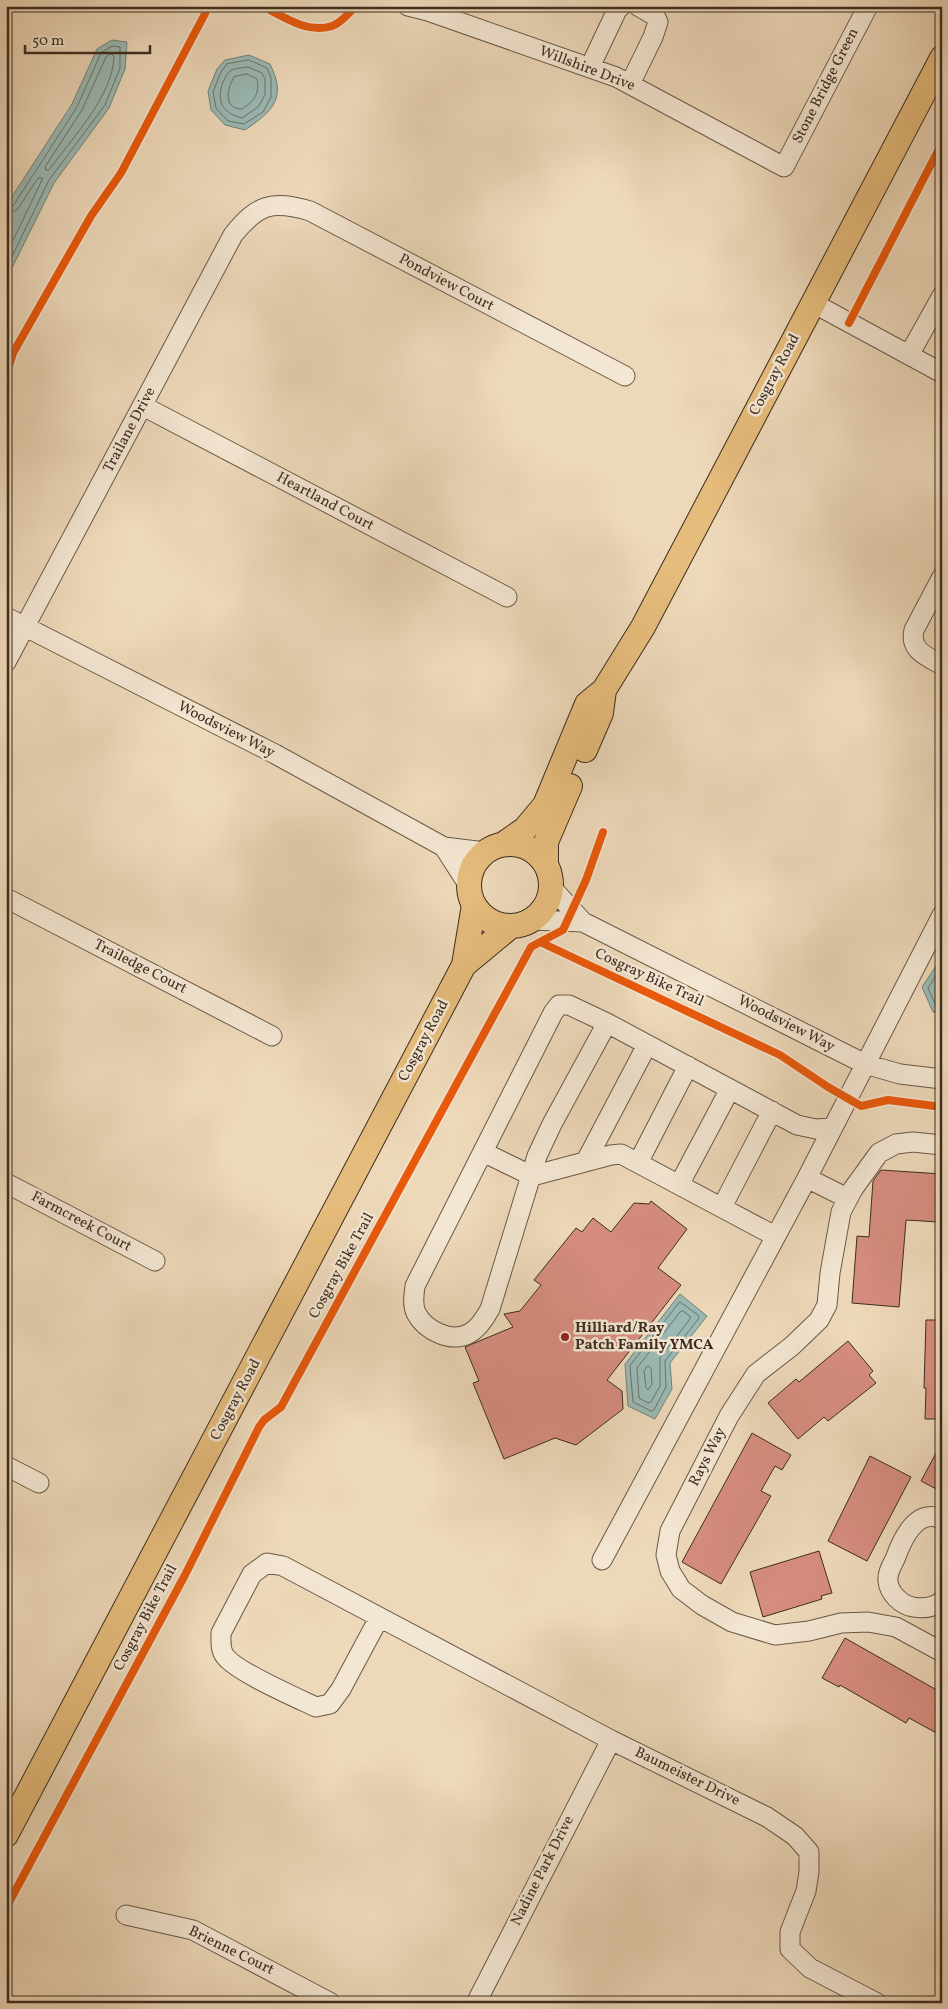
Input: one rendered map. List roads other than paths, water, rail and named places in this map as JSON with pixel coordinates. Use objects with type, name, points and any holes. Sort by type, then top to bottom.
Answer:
[{"type":"main road","name":"Cosgray Road","points":[[495,848],[525,829],[545,804],[587,704],[604,690],[643,627],[942,58]]},
{"type":"main road","name":"Cosgray Road","points":[[546,864],[546,842],[602,713],[604,690]]},
{"type":"main road","points":[[525,846],[533,850],[546,864],[552,888],[549,900],[542,911],[522,923],[500,925],[481,914],[472,895],[473,867],[495,848],[525,846]]},
{"type":"main road","name":"Cosgray Road","points":[[6,1835],[464,964],[472,895]]},
{"type":"main road","name":"Cosgray Road","points":[[464,964],[522,923]]},
{"type":"street","name":"Willshire Drive","points":[[408,6],[429,9],[590,67],[630,84],[784,167]]},
{"type":"street","points":[[590,67],[617,10],[621,6]]},
{"type":"street","points":[[630,84],[653,37],[658,22],[655,16],[638,6]]},
{"type":"street","name":"Stone Bridge Green","points":[[784,167],[868,6]]},
{"type":"street","name":"Pondview Court","points":[[264,208],[287,205],[310,211],[625,376]]},
{"type":"street","name":"Trailane Drive","points":[[6,662],[233,235],[246,219],[264,208]]},
{"type":"street","points":[[909,355],[942,296]]},
{"type":"street","points":[[813,303],[942,373]]},
{"type":"street","name":"Heartland Court","points":[[143,406],[507,597]]},
{"type":"street","points":[[942,577],[914,630],[912,638],[916,648],[942,665]]},
{"type":"street","name":"Woodsview Way","points":[[6,617],[275,754],[444,847],[495,848]]},
{"type":"street","name":"Woodsview Way","points":[[444,847],[472,895]]},
{"type":"street","name":"Woodsview Way","points":[[552,888],[583,922],[864,1064],[900,1074],[942,1079]]},
{"type":"street","name":"Trailedge Court","points":[[6,898],[272,1036]]},
{"type":"street","points":[[602,1560],[807,1178],[942,915]]},
{"type":"street","name":"Woodsview Way","points":[[522,923],[583,922]]},
{"type":"street","points":[[606,1023],[537,1156],[490,1309],[475,1330],[462,1336],[447,1336],[429,1329],[416,1312],[413,1303],[415,1286],[553,1013],[559,1006],[569,1004],[648,1044],[797,1125],[816,1129],[832,1128]]},
{"type":"street","points":[[586,1162],[648,1044]]},
{"type":"street","points":[[638,1163],[688,1066]]},
{"type":"street","points":[[679,1185],[730,1089]]},
{"type":"street","points":[[722,1207],[772,1111]]},
{"type":"street","name":"Rays Way","points":[[942,1145],[912,1142],[896,1144],[879,1153],[847,1198],[841,1212],[830,1273],[827,1305],[818,1320],[792,1346],[756,1374],[729,1416],[670,1530],[666,1555],[670,1571],[681,1589],[702,1605],[732,1622],[774,1635],[809,1631],[842,1623],[868,1622],[896,1627],[942,1652]]},
{"type":"street","points":[[483,1152],[532,1176],[621,1154],[775,1236]]},
{"type":"street","points":[[807,1178],[847,1198]]},
{"type":"street","name":"Farmcreek Court","points":[[6,1183],[155,1261]]},
{"type":"street","points":[[6,1466],[39,1483]]},
{"type":"street","points":[[942,1519],[937,1517],[926,1518],[914,1523],[900,1544],[888,1580],[896,1598],[906,1606],[914,1608],[934,1607],[942,1601]]},
{"type":"street","name":"Baumeister Drive","points":[[379,1618],[342,1689],[330,1704],[316,1707],[238,1667],[224,1656],[220,1644],[221,1634],[252,1574],[267,1563],[283,1566],[611,1740],[768,1817],[795,1836],[809,1852],[809,1872],[806,1891],[790,1932],[790,1949],[810,1968],[877,2003]]},
{"type":"street","points":[[896,1627],[906,1606]]},
{"type":"street","name":"Nadine Park Drive","points":[[476,2003],[611,1740]]},
{"type":"street","name":"Brienne Court","points":[[126,1915],[193,1930],[331,2003]]},
{"type":"water","points":[[112,40],[127,42],[125,69],[109,108],[54,183],[6,280],[6,206],[72,104],[97,49]]},
{"type":"water","points":[[249,55],[270,64],[275,76],[277,95],[270,110],[245,130],[225,125],[211,110],[208,91],[217,69],[225,60]]},
{"type":"water","points":[[942,957],[942,1013],[933,1012],[922,987]]},
{"type":"water","points":[[680,1294],[707,1316],[670,1363],[672,1389],[655,1419],[628,1406],[625,1364]]},
{"type":"place","name":"Hilliard/Ray Patch Family YMCA","points":[[565,1337]]}]
